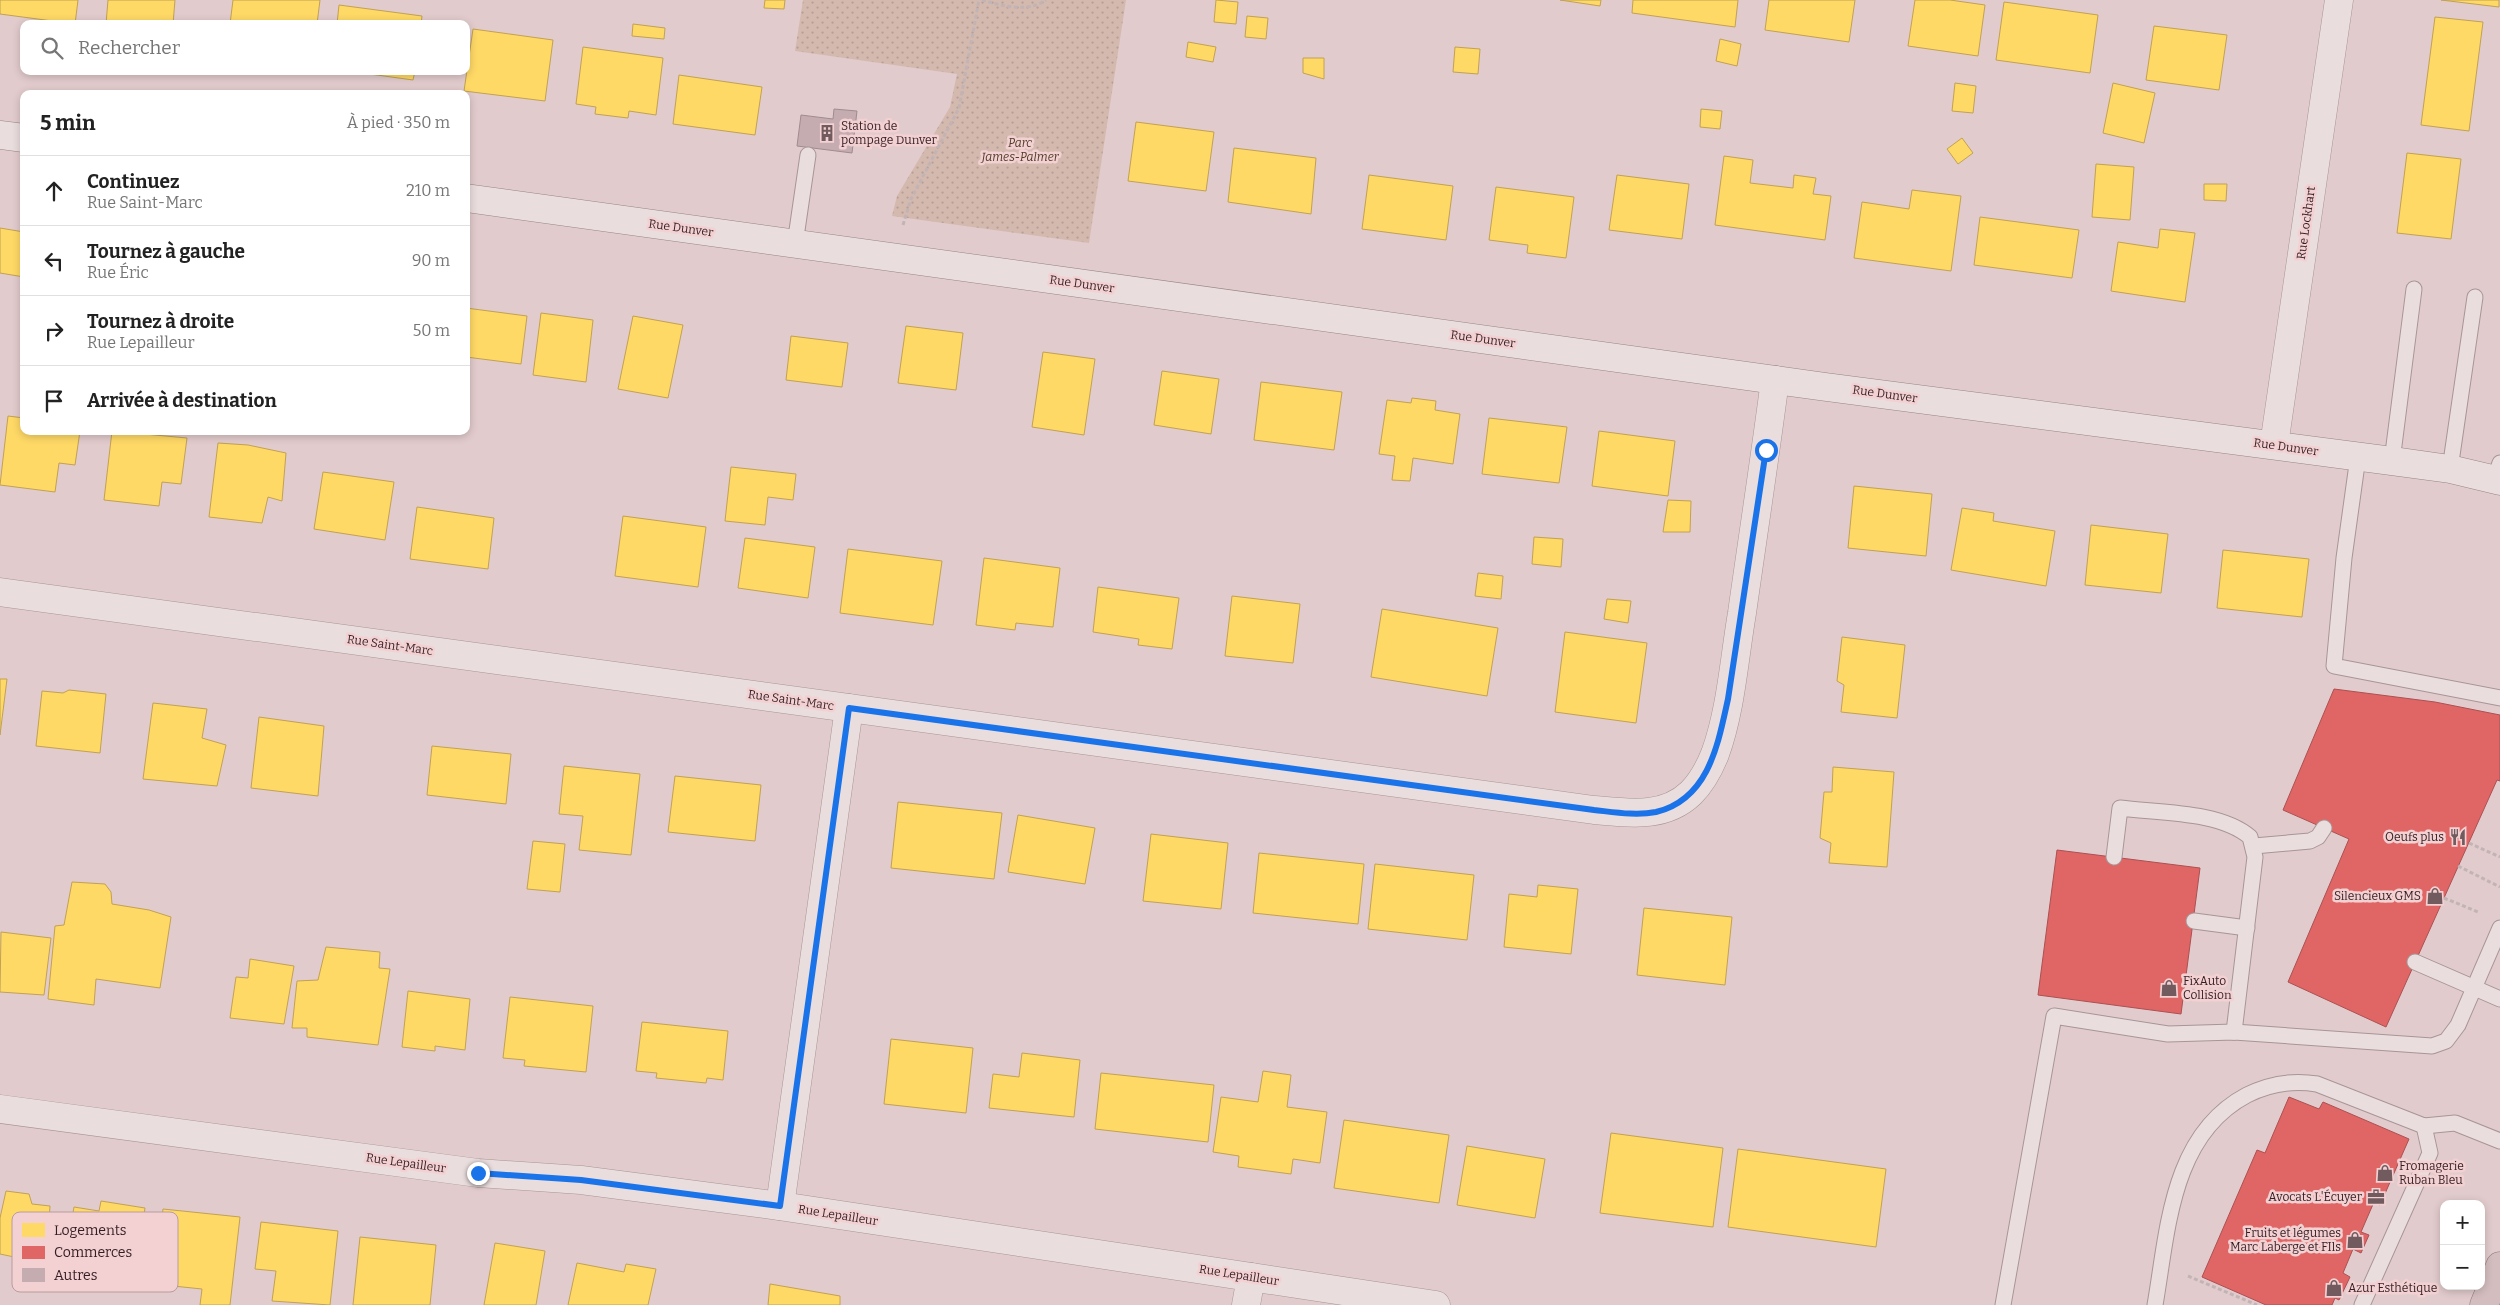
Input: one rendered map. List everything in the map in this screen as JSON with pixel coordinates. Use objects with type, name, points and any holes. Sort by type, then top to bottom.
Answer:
[{"type":"highway","points":[[2484,1305],[2500,1266]]},
{"type":"street","name":"Rue Lockhart","points":[[2274,445],[2339,0]]},
{"type":"street","points":[[0,135],[20,138]]},
{"type":"street","name":"Rue Dunver","points":[[470,199],[1775,380],[2498,475]]},
{"type":"street","name":"Rue Saint-Marc","points":[[0,592],[1594,810],[1628,813],[1654,812],[1673,806],[1690,794],[1705,776],[1715,754],[1730,689],[1775,380]]},
{"type":"street","points":[[780,1206],[849,708]]},
{"type":"street","name":"Rue Lepailleur","points":[[0,1110],[478,1173],[581,1180],[780,1206],[1436,1305]]},
{"type":"street","points":[[1246,1305],[1251,1277]]},
{"type":"lane","points":[[795,244],[808,155]]},
{"type":"lane","points":[[2392,461],[2414,289]]},
{"type":"lane","points":[[2450,469],[2475,297]]},
{"type":"lane","points":[[2358,457],[2344,558],[2334,666],[2500,698]]},
{"type":"lane","points":[[2114,857],[2120,808],[2206,818],[2229,823],[2250,837],[2254,846],[2255,857],[2234,1032]]},
{"type":"lane","points":[[2254,846],[2310,841],[2318,837],[2324,828]]},
{"type":"lane","points":[[2194,921],[2247,928]]},
{"type":"lane","points":[[2004,1305],[2054,1016],[2168,1034],[2234,1032],[2432,1046],[2446,1040],[2458,1025],[2500,928]]},
{"type":"lane","points":[[2415,962],[2500,999]]},
{"type":"lane","points":[[2156,1305],[2172,1200],[2181,1174],[2202,1133],[2230,1104],[2258,1090],[2302,1081],[2317,1084],[2424,1126],[2455,1123],[2500,1142]]},
{"type":"lane","points":[[2362,1305],[2430,1153],[2424,1126]]},
{"type":"path","points":[[903,226],[911,199],[959,108],[981,0],[1021,8],[1040,4],[1046,0]]},
{"type":"path","points":[[2469,842],[2500,856]]},
{"type":"path","points":[[2458,866],[2500,887]]},
{"type":"path","points":[[2444,898],[2484,914]]},
{"type":"path","points":[[2182,1273],[2257,1305]]},
{"type":"green space","name":"Parc James-Palmer","points":[[803,0],[1126,0],[1089,243],[892,216],[897,196],[950,107],[957,74],[795,51]]},
{"type":"building: Logements","points":[[0,0],[78,0],[76,20],[45,20],[0,14]]},
{"type":"building: Logements","points":[[108,0],[175,0],[173,20],[106,20]]},
{"type":"building: Logements","points":[[233,0],[320,0],[318,20],[230,20]]},
{"type":"building: Logements","points":[[765,0],[785,0],[784,9],[764,8]]},
{"type":"building: Logements","points":[[1216,0],[1238,2],[1236,24],[1214,22]]},
{"type":"building: Logements","points":[[1560,0],[1601,0],[1600,6]]},
{"type":"building: Logements","points":[[1633,0],[1738,0],[1735,27],[1632,13]]},
{"type":"building: Logements","points":[[1769,0],[1855,0],[1849,42],[1765,30]]},
{"type":"building: Logements","points":[[1915,0],[1950,0],[1985,5],[1978,56],[1908,46]]},
{"type":"building: Logements","points":[[2441,0],[2499,0],[2499,7]]},
{"type":"building: Logements","points":[[2004,2],[2098,15],[2090,73],[1996,60]]},
{"type":"building: Logements","points":[[339,5],[422,16],[422,20],[337,20]]},
{"type":"building: Logements","points":[[1247,16],[1268,18],[1266,39],[1245,37]]},
{"type":"building: Logements","points":[[2435,17],[2483,22],[2469,131],[2421,125]]},
{"type":"building: Logements","points":[[633,24],[665,28],[664,39],[632,36]]},
{"type":"building: Logements","points":[[2154,26],[2227,35],[2219,90],[2146,80]]},
{"type":"building: Logements","points":[[473,29],[553,40],[545,101],[464,90],[466,75],[470,75],[470,50]]},
{"type":"building: Logements","points":[[1720,39],[1741,44],[1737,66],[1716,61]]},
{"type":"building: Logements","points":[[1188,42],[1216,47],[1213,62],[1186,57]]},
{"type":"building: Logements","points":[[583,47],[663,58],[656,115],[629,111],[628,118],[595,114],[596,107],[576,104]]},
{"type":"building: Logements","points":[[1455,47],[1480,49],[1478,74],[1453,72]]},
{"type":"building: Logements","points":[[1303,58],[1324,58],[1324,79],[1303,73]]},
{"type":"building: Logements","points":[[377,75],[414,75],[413,80]]},
{"type":"building: Logements","points":[[679,75],[762,87],[755,135],[673,124]]},
{"type":"building: Logements","points":[[1955,83],[1976,86],[1973,113],[1952,111]]},
{"type":"building: Logements","points":[[2113,83],[2155,93],[2144,143],[2103,133]]},
{"type":"building: Logements","points":[[1701,109],[1722,111],[1720,129],[1700,127]]},
{"type":"building: Logements","points":[[1136,122],[1214,132],[1206,191],[1128,181]]},
{"type":"building: Logements","points":[[1962,138],[1973,153],[1958,164],[1947,149]]},
{"type":"building: Logements","points":[[1234,148],[1316,158],[1311,214],[1228,202]]},
{"type":"building: Logements","points":[[2407,153],[2461,159],[2451,239],[2397,233]]},
{"type":"building: Logements","points":[[1724,156],[1753,160],[1750,183],[1793,188],[1794,175],[1816,178],[1813,194],[1831,196],[1825,240],[1715,225]]},
{"type":"building: Logements","points":[[2096,164],[2134,167],[2130,220],[2092,217]]},
{"type":"building: Logements","points":[[1369,175],[1453,186],[1446,240],[1362,229]]},
{"type":"building: Logements","points":[[1617,175],[1689,184],[1682,239],[1609,230]]},
{"type":"building: Logements","points":[[2204,184],[2227,184],[2226,201],[2204,200]]},
{"type":"building: Logements","points":[[1496,187],[1574,197],[1566,258],[1527,253],[1528,245],[1489,240]]},
{"type":"building: Logements","points":[[1912,190],[1961,196],[1951,271],[1854,258],[1862,202],[1909,209]]},
{"type":"building: Logements","points":[[1980,217],[2079,230],[2072,278],[1974,265]]},
{"type":"building: Logements","points":[[0,228],[20,231],[20,276],[0,273]]},
{"type":"building: Logements","points":[[2160,229],[2195,233],[2185,302],[2111,291],[2118,242],[2158,248]]},
{"type":"building: Logements","points":[[470,309],[527,316],[521,364],[470,358]]},
{"type":"building: Logements","points":[[541,313],[593,320],[586,382],[533,375]]},
{"type":"building: Logements","points":[[633,316],[683,325],[668,398],[618,389]]},
{"type":"building: Logements","points":[[906,326],[963,333],[956,390],[898,383]]},
{"type":"building: Logements","points":[[791,336],[848,343],[842,387],[786,380]]},
{"type":"building: Logements","points":[[1043,352],[1095,359],[1084,435],[1032,427]]},
{"type":"building: Logements","points":[[1162,371],[1219,379],[1211,434],[1154,425]]},
{"type":"building: Logements","points":[[1261,382],[1342,392],[1334,450],[1254,440]]},
{"type":"building: Logements","points":[[1412,398],[1436,401],[1435,410],[1460,414],[1453,464],[1413,458],[1410,481],[1392,480],[1395,456],[1379,454],[1387,400],[1411,403]]},
{"type":"building: Logements","points":[[8,416],[20,418],[20,435],[79,435],[75,465],[59,463],[55,492],[0,485]]},
{"type":"building: Logements","points":[[1489,418],[1567,427],[1559,483],[1482,474]]},
{"type":"building: Logements","points":[[1599,431],[1675,441],[1668,496],[1592,486]]},
{"type":"building: Logements","points":[[112,435],[155,435],[187,438],[181,484],[162,482],[159,506],[104,500]]},
{"type":"building: Logements","points":[[218,443],[248,445],[286,453],[282,501],[268,497],[262,523],[209,517]]},
{"type":"building: Logements","points":[[731,467],[796,474],[793,500],[768,497],[765,525],[725,521]]},
{"type":"building: Logements","points":[[323,472],[394,482],[385,540],[314,529]]},
{"type":"building: Logements","points":[[1854,486],[1932,494],[1926,556],[1848,548]]},
{"type":"building: Logements","points":[[1668,500],[1691,501],[1690,532],[1663,532]]},
{"type":"building: Logements","points":[[417,507],[494,518],[488,569],[410,559]]},
{"type":"building: Logements","points":[[1962,508],[1994,513],[1993,521],[2055,531],[2046,586],[1951,570]]},
{"type":"building: Logements","points":[[623,516],[706,527],[698,587],[615,576]]},
{"type":"building: Logements","points":[[2091,525],[2168,534],[2161,593],[2085,585]]},
{"type":"building: Logements","points":[[1534,537],[1563,539],[1561,567],[1532,564]]},
{"type":"building: Logements","points":[[745,538],[815,547],[808,598],[738,588]]},
{"type":"building: Logements","points":[[848,549],[942,561],[933,625],[840,613]]},
{"type":"building: Logements","points":[[2223,550],[2309,559],[2302,617],[2217,608]]},
{"type":"building: Logements","points":[[984,558],[1060,568],[1053,627],[1016,623],[1015,630],[976,625]]},
{"type":"building: Logements","points":[[1478,573],[1503,576],[1501,599],[1475,596]]},
{"type":"building: Logements","points":[[1098,587],[1179,598],[1172,649],[1138,645],[1139,639],[1093,632]]},
{"type":"building: Logements","points":[[1232,596],[1300,604],[1293,663],[1225,656]]},
{"type":"building: Logements","points":[[1607,599],[1631,601],[1628,623],[1604,619]]},
{"type":"building: Logements","points":[[1382,609],[1498,628],[1487,696],[1371,677]]},
{"type":"building: Logements","points":[[1565,632],[1647,643],[1636,723],[1555,712]]},
{"type":"building: Logements","points":[[1842,637],[1905,645],[1897,718],[1841,712],[1844,685],[1837,681]]},
{"type":"building: Logements","points":[[0,679],[7,679],[0,735]]},
{"type":"building: Logements","points":[[69,690],[106,694],[100,753],[36,746],[42,691],[63,693]]},
{"type":"building: Logements","points":[[153,703],[207,709],[202,738],[226,745],[217,786],[143,779]]},
{"type":"building: Logements","points":[[259,717],[324,726],[318,796],[251,788]]},
{"type":"building: Logements","points":[[432,746],[511,754],[506,804],[427,795]]},
{"type":"building: Logements","points":[[564,766],[640,774],[631,855],[579,850],[583,816],[559,814]]},
{"type":"building: Logements","points":[[1833,767],[1894,772],[1887,867],[1829,863],[1831,843],[1820,838],[1824,792],[1832,792]]},
{"type":"building: Logements","points":[[675,776],[761,785],[755,841],[668,832]]},
{"type":"building: Logements","points":[[898,802],[1002,813],[994,879],[891,868]]},
{"type":"building: Logements","points":[[1018,815],[1095,828],[1085,884],[1008,872]]},
{"type":"building: Logements","points":[[1151,834],[1228,843],[1221,909],[1143,901]]},
{"type":"building: Logements","points":[[533,841],[565,844],[560,892],[527,889]]},
{"type":"building: Logements","points":[[1259,853],[1364,864],[1358,924],[1253,913]]},
{"type":"building: Logements","points":[[1375,864],[1474,875],[1467,940],[1368,929]]},
{"type":"building: Logements","points":[[72,882],[105,884],[111,892],[112,904],[149,910],[171,917],[160,988],[96,979],[94,1005],[48,999],[55,926],[64,925]]},
{"type":"building: Logements","points":[[1538,885],[1578,889],[1571,954],[1504,947],[1509,894],[1537,897]]},
{"type":"building: Logements","points":[[1644,908],[1732,917],[1725,985],[1637,975]]},
{"type":"building: Logements","points":[[1,932],[51,938],[44,995],[0,992]]},
{"type":"building: Logements","points":[[326,947],[380,952],[379,968],[390,969],[378,1045],[307,1037],[307,1028],[292,1028],[297,981],[318,980]]},
{"type":"building: Logements","points":[[250,959],[294,966],[284,1024],[230,1018],[236,977],[248,978]]},
{"type":"building: Logements","points":[[408,991],[470,999],[465,1050],[435,1046],[435,1051],[402,1047]]},
{"type":"building: Logements","points":[[510,997],[593,1006],[586,1072],[524,1066],[525,1060],[503,1058]]},
{"type":"building: Logements","points":[[642,1022],[728,1031],[723,1080],[707,1078],[706,1083],[656,1078],[657,1073],[636,1071]]},
{"type":"building: Logements","points":[[891,1039],[973,1048],[966,1113],[884,1104]]},
{"type":"building: Logements","points":[[1022,1053],[1080,1060],[1074,1117],[989,1108],[993,1074],[1019,1077]]},
{"type":"building: Logements","points":[[1263,1071],[1291,1075],[1287,1107],[1327,1112],[1320,1163],[1293,1159],[1291,1174],[1238,1167],[1239,1156],[1213,1152],[1221,1097],[1258,1102]]},
{"type":"building: Logements","points":[[1101,1073],[1214,1085],[1208,1142],[1095,1129]]},
{"type":"building: Logements","points":[[1344,1120],[1449,1135],[1439,1203],[1334,1188]]},
{"type":"building: Logements","points":[[1611,1133],[1723,1148],[1713,1227],[1600,1213]]},
{"type":"building: Logements","points":[[1467,1146],[1545,1159],[1535,1218],[1457,1205]]},
{"type":"building: Logements","points":[[1738,1149],[1886,1169],[1876,1247],[1728,1227]]},
{"type":"building: Logements","points":[[6,1191],[29,1194],[32,1204],[50,1206],[50,1212],[12,1212],[12,1257],[0,1254],[0,1218]]},
{"type":"building: Logements","points":[[101,1201],[145,1208],[144,1212],[73,1212],[74,1207],[99,1211]]},
{"type":"building: Logements","points":[[163,1209],[240,1217],[230,1305],[200,1305],[202,1289],[178,1286],[178,1212],[163,1212]]},
{"type":"building: Logements","points":[[261,1222],[338,1231],[330,1305],[272,1301],[276,1271],[255,1269]]},
{"type":"building: Logements","points":[[360,1237],[436,1245],[430,1305],[353,1305]]},
{"type":"building: Logements","points":[[495,1243],[545,1251],[536,1305],[484,1305]]},
{"type":"building: Logements","points":[[577,1263],[624,1272],[626,1264],[656,1269],[648,1305],[568,1305]]},
{"type":"building: Logements","points":[[770,1284],[840,1296],[840,1305],[768,1305]]},
{"type":"building: Commerces","points":[[2334,689],[2435,702],[2500,715],[2500,781],[2497,780],[2386,1027],[2288,982],[2349,839],[2283,810]]},
{"type":"building: Commerces","points":[[2057,850],[2200,868],[2181,1014],[2038,995]]},
{"type":"building: Commerces","points":[[2289,1097],[2319,1109],[2323,1102],[2409,1139],[2380,1205],[2374,1202],[2361,1232],[2369,1235],[2361,1253],[2353,1249],[2343,1273],[2350,1277],[2339,1300],[2335,1298],[2332,1305],[2266,1305],[2202,1277],[2257,1150],[2265,1153]]},
{"type":"building: Autres","name":"Station de pompage Dunver","points":[[834,109],[857,111],[852,153],[797,146],[801,115],[833,119]]},
{"type":"place","name":"Station de pompage Dunver","points":[[827,133]]},
{"type":"place","name":"Oeufs plus","points":[[2458,837]]},
{"type":"place","name":"Silencieux GMS","points":[[2435,896]]},
{"type":"place","name":"FixAuto Collision","points":[[2169,988]]},
{"type":"place","name":"Fromagerie Ruban Bleu","points":[[2385,1173]]},
{"type":"place","name":"Avocats L'Écuyer","points":[[2376,1197]]},
{"type":"place","name":"Fruits et légumes Marc Laberge et FIls","points":[[2355,1240]]},
{"type":"place","name":"Azur Esthétique","points":[[2334,1288]]},
{"type":"route","points":[[478,1173],[581,1180],[780,1206],[790,1146],[849,708],[1594,810],[1628,813],[1654,812],[1673,806],[1690,794],[1705,776],[1715,754],[1728,699],[1766,450]]}]
